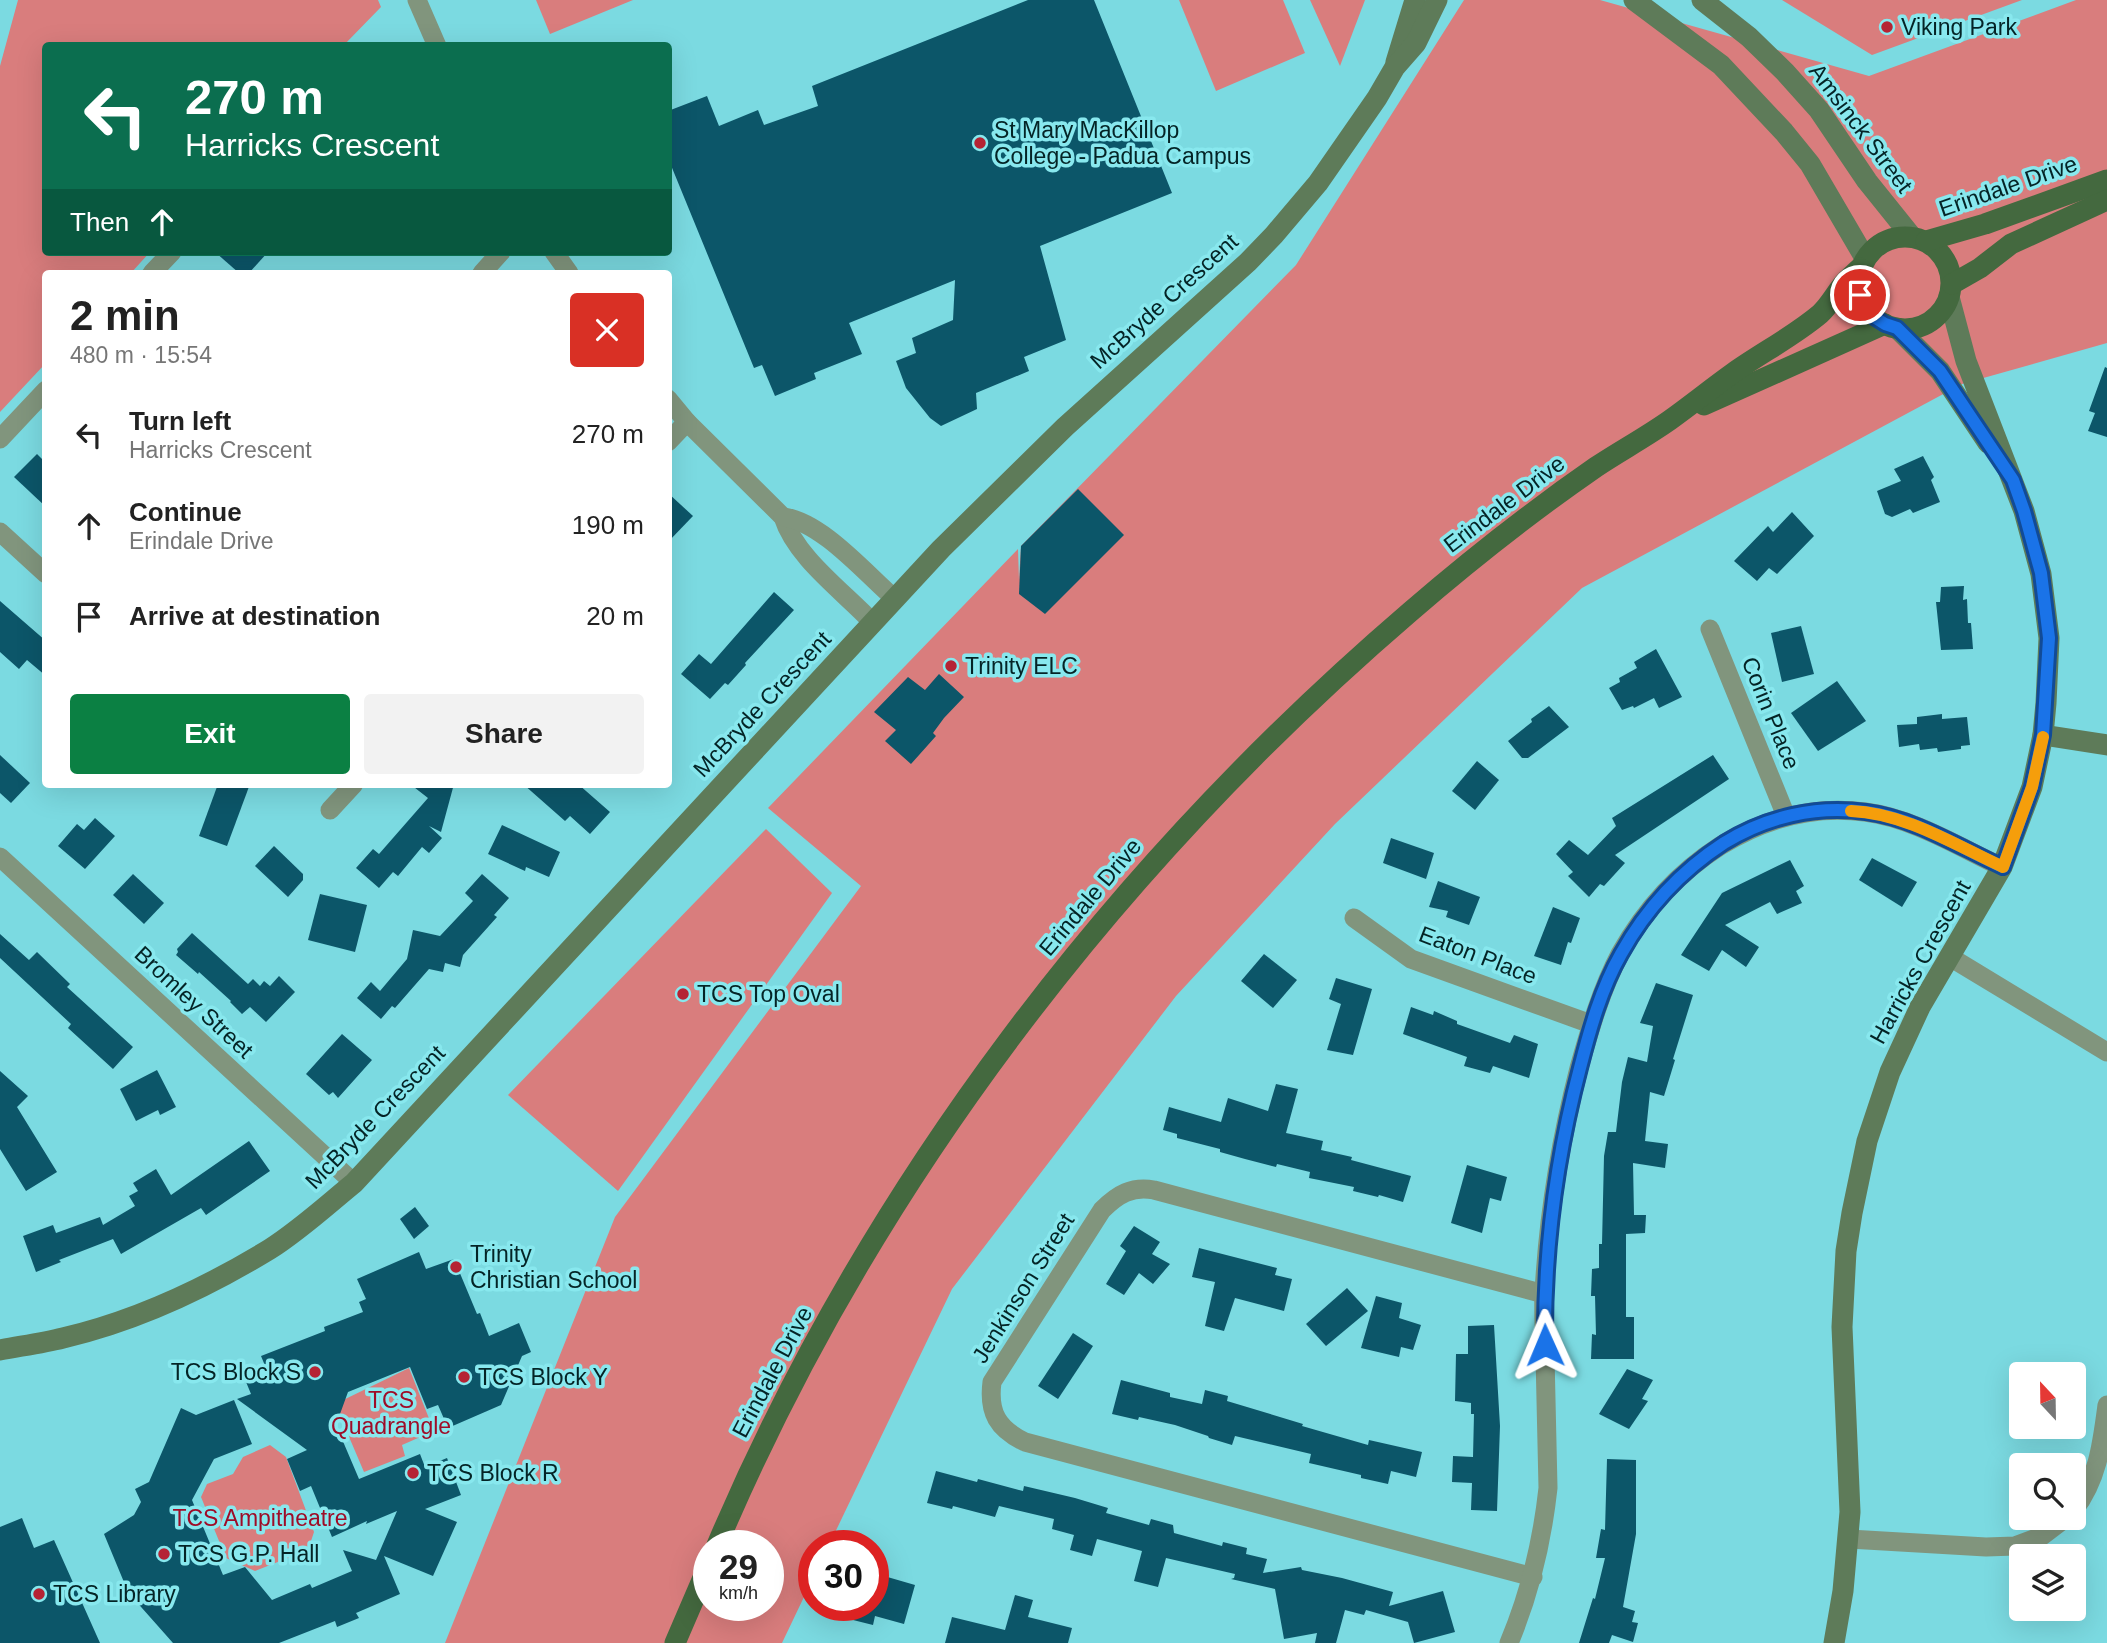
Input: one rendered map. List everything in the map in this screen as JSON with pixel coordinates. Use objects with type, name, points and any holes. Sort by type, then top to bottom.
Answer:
[{"type":"main road","name":"Erindale Drive","points":[[723,1530],[800,1370],[877,1234],[940,1137],[1007,1041],[1063,968],[1182,830],[1245,764],[1411,610],[1533,513],[1819,315],[1874,248],[1886,240],[1899,237],[1919,239],[1985,223],[2107,180]]},
{"type":"main road","name":"Erindale Drive","points":[[1950,290],[2011,244],[2107,200]]},
{"type":"main road","name":"Erindale Drive","points":[[1667,422],[1891,326],[1910,329],[1923,326],[1944,309],[1950,290],[1950,271],[1937,248],[1919,239]]},
{"type":"main road","points":[[1863,263],[1858,281],[1865,307],[1874,317],[1891,326]]},
{"type":"main road","points":[[676,1643],[693,1602]]},
{"type":"street","points":[[417,0],[435,41]]},
{"type":"street","name":"McBryde Crescent","points":[[1395,67],[1415,0]]},
{"type":"street","name":"McBryde Crescent","points":[[0,1350],[65,1338],[168,1303],[271,1248],[354,1183],[940,549],[1065,427],[1248,262],[1274,235],[1318,183],[1377,98],[1395,67],[1416,43],[1437,0]]},
{"type":"street","points":[[1634,0],[1721,65],[1784,132],[1810,164],[1863,263]]},
{"type":"street","name":"Amsinck Street","points":[[1702,0],[1749,37],[1785,72],[1819,110],[1867,181],[1919,239]]},
{"type":"street","points":[[155,270],[168,256]]},
{"type":"street","points":[[485,270],[497,256]]},
{"type":"street","name":"Harricks Crescent","points":[[1834,1643],[1843,1591],[1850,1512],[1842,1327],[1846,1251],[1867,1141],[1890,1072],[1920,1007],[2003,867],[2032,787],[2043,735],[2049,638],[2041,573],[2024,511],[1966,361],[1950,290]]},
{"type":"street","name":"Harricks Crescent","points":[[1891,326],[1940,371],[2013,480]]},
{"type":"street","points":[[0,439],[42,394]]},
{"type":"street","points":[[672,404],[783,517],[801,551],[873,622]]},
{"type":"street","points":[[672,438],[687,422]]},
{"type":"street","points":[[783,517],[817,529],[895,599]]},
{"type":"street","points":[[0,532],[42,570]]},
{"type":"street","name":"Corin Place","points":[[1710,629],[1786,816]]},
{"type":"street","points":[[2043,735],[2107,745]]},
{"type":"street","points":[[330,810],[350,788]]},
{"type":"street","points":[[1509,1643],[1533,1577],[1545,1519],[1548,1488],[1544,1294],[1554,1190],[1563,1136],[1591,1024],[1621,953],[1650,909],[1704,856],[1744,831],[1786,816],[1825,810],[1865,811],[1925,830],[2003,867]]},
{"type":"street","name":"Bromley Street","points":[[0,857],[354,1183]]},
{"type":"street","name":"Eaton Place","points":[[1354,918],[1411,959],[1591,1024]]},
{"type":"street","points":[[1950,957],[2107,1052]]},
{"type":"street","name":"Jenkinson Street","points":[[1533,1577],[1026,1442],[1008,1433],[995,1416],[990,1395],[992,1382],[1102,1210],[1125,1191],[1144,1188],[1154,1190],[1544,1294]]},
{"type":"street","points":[[2086,1491],[2092,1482],[2102,1451],[2107,1405]]},
{"type":"street","points":[[1849,1539],[1986,1547],[2015,1546],[2042,1536],[2050,1530]]},
{"type":"green space","points":[[18,0],[378,0],[381,7],[347,42],[42,42],[42,256],[146,256],[134,270],[42,270],[42,367],[0,412],[0,66]]},
{"type":"green space","points":[[536,0],[633,0],[550,34]]},
{"type":"green space","points":[[1179,0],[1283,0],[1305,53],[1216,91]]},
{"type":"green space","points":[[1310,0],[1365,0],[1340,66]]},
{"type":"green space","points":[[1464,0],[1600,0],[1869,76],[2076,0],[2107,0],[2107,343],[1962,384],[1582,588],[1335,824],[1176,996],[952,1289],[836,1530],[798,1530],[798,1610],[782,1643],[445,1643],[615,1217],[861,886],[768,808],[1018,549],[1019,580],[1021,546],[1296,265]]},
{"type":"green space","name":"Viking Park","points":[[1782,0],[2022,0],[1872,55]]},
{"type":"green space","name":"TCS Top Oval","points":[[766,829],[832,893],[618,1191],[508,1095]]},
{"type":"green space","name":"TCS Quadrangle","points":[[409,1368],[434,1431],[402,1445],[405,1456],[364,1472],[335,1404]]},
{"type":"green space","name":"TCS Ampitheatre","points":[[270,1445],[286,1457],[314,1532],[308,1550],[255,1571],[226,1558],[201,1497],[207,1484],[233,1474],[243,1457]]},
{"type":"building","points":[[1028,0],[1094,0],[1172,193],[1040,246],[1066,340],[1024,357],[1029,371],[976,393],[977,409],[941,426],[930,418],[906,388],[896,361],[916,353],[912,338],[953,320],[955,280],[849,323],[862,354],[814,373],[816,379],[775,396],[762,365],[754,368],[672,168],[672,109],[707,96],[719,126],[758,110],[764,125],[818,106],[812,86]]},
{"type":"building","points":[[220,256],[264,256],[252,270],[236,270]]},
{"type":"building","points":[[2105,367],[2107,437],[2088,431],[2095,413],[2089,411]]},
{"type":"building","points":[[37,454],[42,459],[42,503],[14,477]]},
{"type":"building","points":[[1923,456],[1934,477],[1931,480],[1940,502],[1913,513],[1910,509],[1892,517],[1885,514],[1877,491],[1901,481],[1894,469]]},
{"type":"building","name":"Trinity ELC","points":[[1078,489],[1124,535],[1045,614],[1019,594],[1021,546]]},
{"type":"building","points":[[672,497],[693,516],[672,538]]},
{"type":"building","points":[[1792,512],[1814,536],[1777,574],[1769,568],[1757,581],[1734,561],[1768,526],[1773,532]]},
{"type":"building","points":[[1964,586],[1963,600],[1967,599],[1973,649],[1941,650],[1936,602],[1940,602],[1941,587]]},
{"type":"building","points":[[774,592],[794,610],[728,685],[725,683],[710,699],[681,674],[699,654],[711,664]]},
{"type":"building","points":[[0,601],[42,638],[42,673],[27,660],[19,669],[0,652]]},
{"type":"building","points":[[1801,626],[1814,674],[1782,682],[1771,633]]},
{"type":"building","points":[[1656,649],[1682,697],[1659,708],[1654,698],[1634,708],[1633,706],[1622,710],[1609,688],[1620,682],[1619,678],[1637,668],[1634,662]]},
{"type":"building","name":"Trinity ELC","points":[[939,674],[964,697],[944,718],[933,733],[936,736],[911,764],[885,741],[896,730],[874,712],[908,677],[925,690]]},
{"type":"building","points":[[1837,681],[1866,721],[1818,751],[1791,713]]},
{"type":"building","points":[[1549,706],[1569,727],[1528,758],[1522,758],[1508,741]]},
{"type":"building","points":[[1942,714],[1942,719],[1967,717],[1970,745],[1938,752],[1937,748],[1920,750],[1919,744],[1899,747],[1897,725],[1917,724],[1917,717]]},
{"type":"building","points":[[0,755],[30,783],[11,803],[0,793]]},
{"type":"building","points":[[1713,755],[1729,779],[1615,855],[1625,863],[1604,886],[1600,884],[1589,897],[1568,876],[1573,872],[1556,854],[1569,840],[1588,855],[1616,826],[1612,818]]},
{"type":"building","points":[[1477,761],[1499,780],[1475,810],[1452,791]]},
{"type":"building","points":[[217,788],[249,788],[227,846],[199,836]]},
{"type":"building","points":[[415,788],[453,788],[441,832],[429,826],[442,838],[429,853],[422,847],[398,876],[393,872],[379,888],[356,868],[373,849],[379,854],[428,798]]},
{"type":"building","points":[[528,788],[583,788],[610,812],[590,834],[570,816],[565,821]]},
{"type":"building","points":[[95,818],[115,836],[85,869],[58,846],[77,824],[84,830]]},
{"type":"building","points":[[502,825],[560,852],[549,877],[526,867],[525,871],[488,854]]},
{"type":"building","points":[[1391,838],[1434,853],[1426,879],[1383,863]]},
{"type":"building","points":[[274,846],[303,874],[303,880],[288,897],[255,866]]},
{"type":"building","points":[[1872,858],[1917,882],[1902,907],[1859,880]]},
{"type":"building","points":[[1790,860],[1804,886],[1796,891],[1802,903],[1777,914],[1770,902],[1725,925],[1759,947],[1746,967],[1722,950],[1709,971],[1681,955],[1722,893]]},
{"type":"building","points":[[133,874],[164,903],[144,924],[113,895]]},
{"type":"building","points":[[482,874],[509,898],[494,915],[497,917],[463,955],[460,967],[445,963],[443,972],[429,969],[395,1008],[392,1006],[381,1019],[357,998],[371,982],[380,991],[407,959],[413,930],[440,936],[473,901],[465,893]]},
{"type":"building","points":[[1438,881],[1480,897],[1469,925],[1446,917],[1448,911],[1429,907]]},
{"type":"building","points":[[320,894],[367,905],[355,952],[308,940]]},
{"type":"building","points":[[1553,907],[1580,918],[1571,943],[1568,942],[1561,965],[1534,956]]},
{"type":"building","points":[[192,933],[248,984],[253,979],[260,986],[264,981],[270,986],[279,976],[295,992],[266,1022],[250,1007],[242,1014],[199,972],[198,974],[176,955],[177,949]]},
{"type":"building","points":[[0,934],[29,960],[37,952],[70,984],[67,987],[133,1047],[113,1069],[68,1028],[71,1024],[0,958]]},
{"type":"building","points":[[1264,954],[1297,980],[1273,1008],[1241,981]]},
{"type":"building","points":[[1336,978],[1372,989],[1353,1055],[1327,1050],[1341,1004],[1329,999]]},
{"type":"building","points":[[1656,983],[1693,995],[1664,1096],[1650,1092],[1645,1141],[1668,1144],[1665,1168],[1633,1163],[1634,1215],[1646,1215],[1645,1233],[1626,1234],[1626,1317],[1634,1317],[1634,1359],[1591,1359],[1592,1334],[1596,1335],[1595,1296],[1591,1296],[1592,1269],[1599,1268],[1599,1244],[1602,1244],[1604,1156],[1608,1132],[1616,1132],[1628,1057],[1647,1062],[1653,1026],[1640,1023]]},
{"type":"building","points":[[1411,1007],[1433,1015],[1434,1011],[1457,1021],[1457,1024],[1510,1043],[1514,1035],[1538,1044],[1529,1078],[1493,1066],[1490,1073],[1464,1066],[1467,1057],[1403,1034]]},
{"type":"building","points":[[342,1034],[372,1060],[338,1098],[333,1092],[329,1095],[306,1074]]},
{"type":"building","points":[[157,1070],[176,1107],[160,1115],[158,1110],[136,1121],[120,1089]]},
{"type":"building","points":[[0,1071],[28,1096],[17,1107],[57,1172],[26,1191],[0,1149]]},
{"type":"building","points":[[1276,1084],[1298,1089],[1286,1133],[1323,1141],[1321,1150],[1411,1176],[1403,1202],[1353,1191],[1354,1187],[1309,1178],[1310,1172],[1277,1164],[1276,1167],[1220,1152],[1220,1149],[1177,1138],[1177,1134],[1163,1130],[1169,1107],[1221,1122],[1228,1098],[1268,1111]]},
{"type":"building","points":[[249,1141],[270,1171],[206,1215],[201,1208],[121,1254],[113,1239],[36,1272],[23,1236],[53,1225],[56,1233],[100,1217],[103,1225],[135,1206],[129,1196],[138,1191],[133,1183],[156,1169],[171,1195]]},
{"type":"building","points":[[1467,1165],[1507,1177],[1501,1201],[1490,1198],[1482,1233],[1451,1223]]},
{"type":"building","points":[[415,1207],[429,1226],[414,1239],[400,1219]]},
{"type":"building","points":[[1134,1226],[1160,1242],[1152,1254],[1170,1264],[1153,1284],[1139,1273],[1124,1295],[1106,1284],[1126,1251],[1120,1246]]},
{"type":"building","points":[[1199,1248],[1277,1268],[1275,1275],[1292,1279],[1284,1311],[1235,1298],[1224,1331],[1205,1326],[1215,1282],[1192,1277]]},
{"type":"building","points":[[419,1252],[426,1269],[454,1259],[489,1336],[519,1323],[531,1352],[522,1356],[501,1405],[448,1428],[438,1405],[427,1409],[410,1367],[348,1392],[336,1425],[359,1479],[420,1454],[425,1467],[447,1458],[461,1495],[425,1509],[457,1522],[433,1576],[384,1556],[400,1594],[356,1613],[359,1618],[337,1627],[335,1621],[279,1643],[173,1643],[134,1599],[129,1586],[126,1587],[104,1534],[134,1515],[141,1502],[135,1489],[149,1482],[181,1408],[196,1415],[234,1400],[252,1444],[214,1459],[192,1500],[223,1575],[245,1567],[272,1600],[310,1584],[312,1588],[352,1571],[343,1550],[376,1560],[397,1511],[332,1537],[311,1486],[300,1491],[287,1459],[307,1450],[237,1399],[251,1394],[244,1377],[266,1368],[261,1356],[325,1331],[324,1327],[363,1312],[359,1302],[366,1299],[357,1279]]},
{"type":"building","points":[[1347,1288],[1368,1311],[1326,1346],[1306,1324]]},
{"type":"building","points":[[1376,1296],[1402,1303],[1399,1318],[1421,1325],[1413,1350],[1401,1347],[1399,1357],[1361,1348]]},
{"type":"building","points":[[1494,1325],[1500,1426],[1497,1511],[1471,1510],[1472,1483],[1452,1482],[1453,1456],[1473,1457],[1474,1414],[1471,1414],[1471,1403],[1455,1401],[1456,1354],[1468,1354],[1468,1326]]},
{"type":"building","points":[[1073,1333],[1093,1346],[1058,1399],[1038,1386]]},
{"type":"building","points":[[1627,1369],[1653,1380],[1642,1399],[1648,1401],[1629,1429],[1599,1414]]},
{"type":"building","points":[[1121,1380],[1170,1393],[1170,1397],[1202,1404],[1205,1390],[1228,1396],[1227,1401],[1368,1445],[1369,1440],[1422,1452],[1416,1477],[1391,1471],[1388,1484],[1309,1463],[1311,1454],[1235,1436],[1232,1445],[1175,1425],[1112,1414]]},
{"type":"building","points":[[1607,1459],[1636,1460],[1636,1534],[1623,1607],[1635,1611],[1632,1622],[1638,1623],[1633,1642],[1612,1635],[1609,1643],[1579,1643],[1593,1598],[1595,1599],[1605,1558],[1596,1558],[1601,1529],[1605,1530]]},
{"type":"building","points":[[936,1471],[1023,1491],[1024,1486],[1075,1498],[1108,1508],[1106,1513],[1149,1525],[1151,1519],[1173,1525],[1174,1533],[1222,1546],[1223,1542],[1247,1548],[1246,1554],[1267,1559],[1263,1573],[1301,1567],[1302,1570],[1393,1592],[1389,1606],[1443,1591],[1455,1632],[1414,1643],[1408,1622],[1366,1610],[1364,1615],[1345,1610],[1336,1643],[1315,1643],[1317,1633],[1284,1639],[1275,1589],[1231,1579],[1235,1574],[1166,1558],[1158,1587],[1134,1581],[1142,1551],[1097,1539],[1092,1556],[1070,1550],[1074,1535],[1052,1529],[1054,1519],[999,1506],[995,1517],[953,1506],[952,1509],[927,1503]]},
{"type":"building","name":"TCS Library","points":[[22,1518],[34,1548],[54,1540],[100,1643],[0,1643],[0,1527]]},
{"type":"building","points":[[889,1577],[915,1585],[904,1624],[889,1620]]},
{"type":"building","points":[[1015,1595],[1033,1600],[1028,1617],[1072,1628],[1068,1643],[945,1643],[952,1617],[1005,1630]]},
{"type":"building","points":[[857,1621],[874,1621],[873,1625]]},
{"type":"slow traffic","points":[[1851,811],[1885,816],[1925,830],[2003,867],[2032,787],[2043,737]]},
{"type":"place","name":"Viking Park","points":[[1887,27]]},
{"type":"place","name":"St Mary MacKillop College - Padua Campus","points":[[980,143]]},
{"type":"place","name":"Trinity ELC","points":[[951,666]]},
{"type":"place","name":"TCS Top Oval","points":[[683,994]]},
{"type":"place","name":"Trinity Christian School","points":[[456,1267]]},
{"type":"place","name":"TCS Block S","points":[[315,1372]]},
{"type":"place","name":"TCS Block Y","points":[[464,1377]]},
{"type":"place","name":"TCS Block R","points":[[413,1473]]},
{"type":"place","name":"TCS G.P. Hall","points":[[164,1554]]},
{"type":"place","name":"TCS Library","points":[[39,1594]]},
{"type":"route","points":[[1545,1345],[1544,1294],[1554,1190],[1565,1122],[1591,1024],[1609,977],[1621,953],[1650,909],[1704,856],[1744,831],[1786,816],[1825,810],[1865,811],[1885,816],[1925,830],[2003,867],[2032,787],[2043,735],[2049,638],[2041,573],[2024,511],[2013,480],[1940,371],[1897,328],[1874,317],[1865,307],[1860,295]]}]
